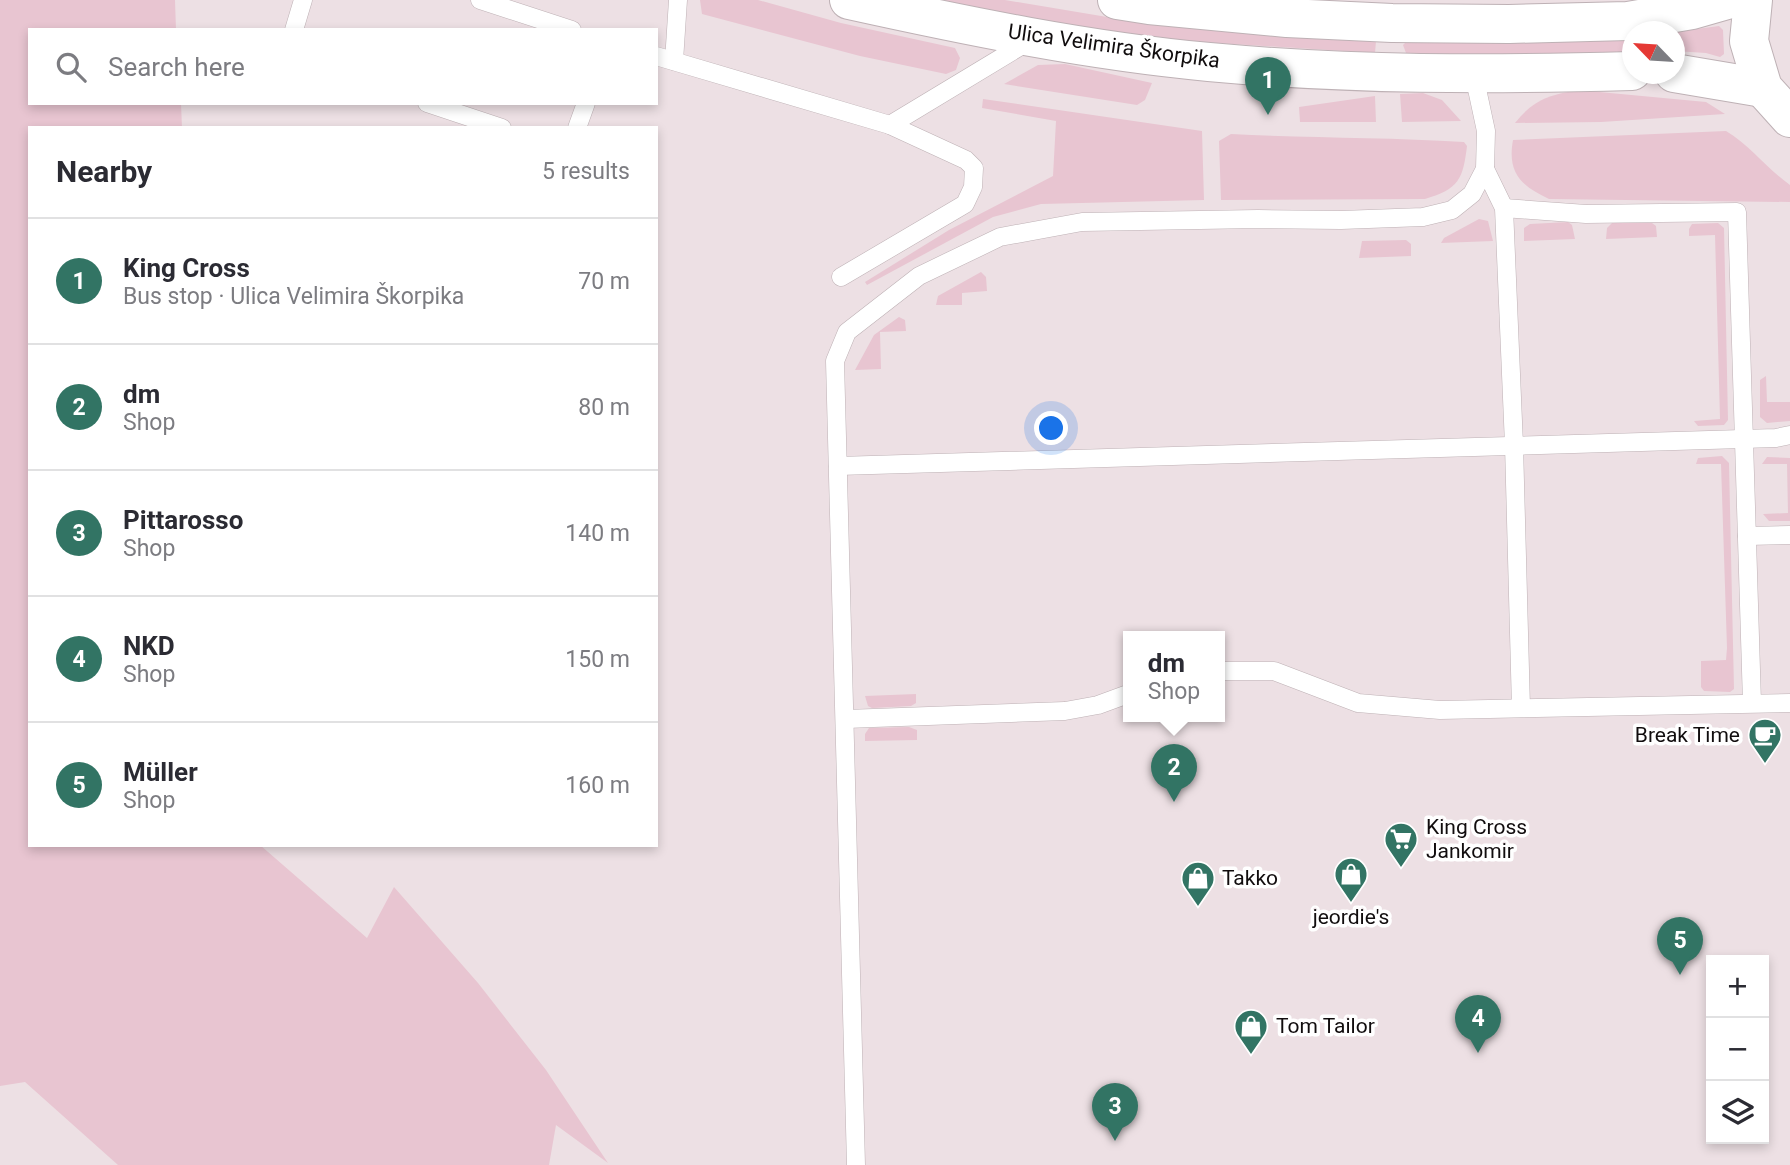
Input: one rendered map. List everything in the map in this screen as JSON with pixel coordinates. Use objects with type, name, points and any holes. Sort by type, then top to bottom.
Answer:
[{"type":"main road","name":"Ulica Velimira Škorpika","points":[[849,0],[1037,36],[1208,62],[1474,75],[1622,71]]},
{"type":"main road","points":[[1117,0],[1287,18],[1392,23],[1509,24],[1628,21],[1692,10],[1727,0]]},
{"type":"main road","points":[[1752,0],[1749,41],[1763,88],[1790,118]]},
{"type":"main road","points":[[1685,74],[1763,88]]},
{"type":"lane","points":[[295,28],[303,0]]},
{"type":"lane","points":[[480,0],[566,28]]},
{"type":"lane","points":[[674,61],[678,0]]},
{"type":"lane","points":[[890,125],[1037,36]]},
{"type":"lane","points":[[658,57],[890,125],[966,160],[975,169],[973,187],[965,204],[841,277]]},
{"type":"lane","points":[[856,1165],[835,361],[847,332],[919,276],[1000,237],[1082,222],[1341,220],[1423,217],[1452,210],[1472,194],[1485,169],[1486,131],[1474,75]]},
{"type":"lane","points":[[432,105],[496,126]]},
{"type":"lane","points":[[579,126],[585,105]]},
{"type":"lane","points":[[1485,169],[1504,208],[1521,708]]},
{"type":"lane","points":[[1504,208],[1586,214],[1737,212],[1752,703]]},
{"type":"lane","points":[[838,466],[1785,438]]},
{"type":"lane","points":[[1747,536],[1790,535]]},
{"type":"lane","points":[[1225,671],[1274,671],[1358,703],[1440,710],[1790,703]]},
{"type":"lane","points":[[846,719],[1065,711],[1098,705],[1123,696]]},
{"type":"shaded area","points":[[0,0],[175,0],[176,28],[28,28],[28,105],[181,105],[182,126],[28,126],[28,847],[262,847],[367,938],[394,887],[478,983],[546,1070],[608,1163],[556,1125],[549,1165],[118,1165],[25,1082],[0,1086]]},
{"type":"shaded area","points":[[700,0],[758,0],[841,23],[955,48],[960,58],[956,70],[946,74],[860,56],[702,14]]},
{"type":"shaded area","points":[[926,0],[1005,0],[1125,20],[1376,41],[1375,53],[1185,41],[1027,20]]},
{"type":"shaded area","points":[[1719,26],[1723,30],[1724,54],[1720,57],[1685,52],[1685,31]]},
{"type":"shaded area","points":[[1622,37],[1622,52],[1474,55],[1406,53],[1403,45],[1408,40]]},
{"type":"shaded area","points":[[1065,64],[1152,83],[1145,100],[1137,105],[1004,84],[1038,65]]},
{"type":"shaded area","points":[[1578,90],[1706,102],[1725,114],[1601,122],[1515,123],[1528,109],[1542,100]]},
{"type":"shaded area","points":[[1423,93],[1442,100],[1461,121],[1402,122],[1400,94]]},
{"type":"shaded area","points":[[1375,96],[1376,122],[1300,122],[1299,107]]},
{"type":"shaded area","points":[[983,99],[1202,131],[1204,200],[1041,204],[993,217],[867,285],[865,282],[949,230],[1053,176],[1056,121],[982,108]]},
{"type":"shaded area","points":[[1726,131],[1790,185],[1790,202],[1549,199],[1531,189],[1518,177],[1512,161],[1513,140]]},
{"type":"shaded area","points":[[1231,134],[1435,140],[1464,142],[1467,146],[1464,167],[1457,181],[1445,191],[1425,199],[1221,200],[1219,141]]},
{"type":"shaded area","points":[[1479,219],[1488,221],[1493,241],[1441,243],[1444,238]]},
{"type":"shaded area","points":[[1568,222],[1572,225],[1575,239],[1524,241],[1524,228],[1530,224]]},
{"type":"shaded area","points":[[1612,223],[1652,223],[1656,226],[1657,237],[1606,239],[1607,228]]},
{"type":"shaded area","points":[[1718,223],[1724,228],[1728,420],[1724,425],[1698,426],[1694,421],[1720,419],[1715,235],[1689,236],[1689,229],[1692,224]]},
{"type":"shaded area","points":[[1406,240],[1411,244],[1411,256],[1359,258],[1362,241]]},
{"type":"shaded area","points":[[981,272],[986,277],[987,291],[962,293],[962,305],[936,305],[938,296]]},
{"type":"shaded area","points":[[899,317],[905,320],[906,331],[880,332],[881,369],[855,370],[874,335]]},
{"type":"shaded area","points":[[1766,376],[1767,402],[1790,402],[1790,421],[1767,423],[1760,417],[1760,380]]},
{"type":"shaded area","points":[[1722,456],[1729,463],[1734,689],[1730,692],[1704,691],[1701,687],[1701,661],[1726,660],[1727,648],[1721,464],[1696,464],[1698,458]]},
{"type":"shaded area","points":[[1767,457],[1790,458],[1790,521],[1769,521],[1763,514],[1788,513],[1787,464],[1762,464]]},
{"type":"shaded area","points":[[916,694],[916,703],[911,706],[872,708],[868,706],[865,696]]},
{"type":"shaded area","points":[[909,727],[917,730],[917,740],[865,741],[869,728]]},
{"type":"place","name":"King Cross","points":[[1268,115]]},
{"type":"place","name":"Break Time","points":[[1765,765]]},
{"type":"place","name":"dm","points":[[1174,802]]},
{"type":"place","name":"King Cross Jankomir","points":[[1401,869]]},
{"type":"place","name":"jeordie's","points":[[1351,904]]},
{"type":"place","name":"Takko","points":[[1198,908]]},
{"type":"place","name":"Müller","points":[[1680,975]]},
{"type":"place","name":"NKD","points":[[1478,1053]]},
{"type":"place","name":"Tom Tailor","points":[[1251,1056]]},
{"type":"place","name":"Pittarosso","points":[[1115,1141]]}]
